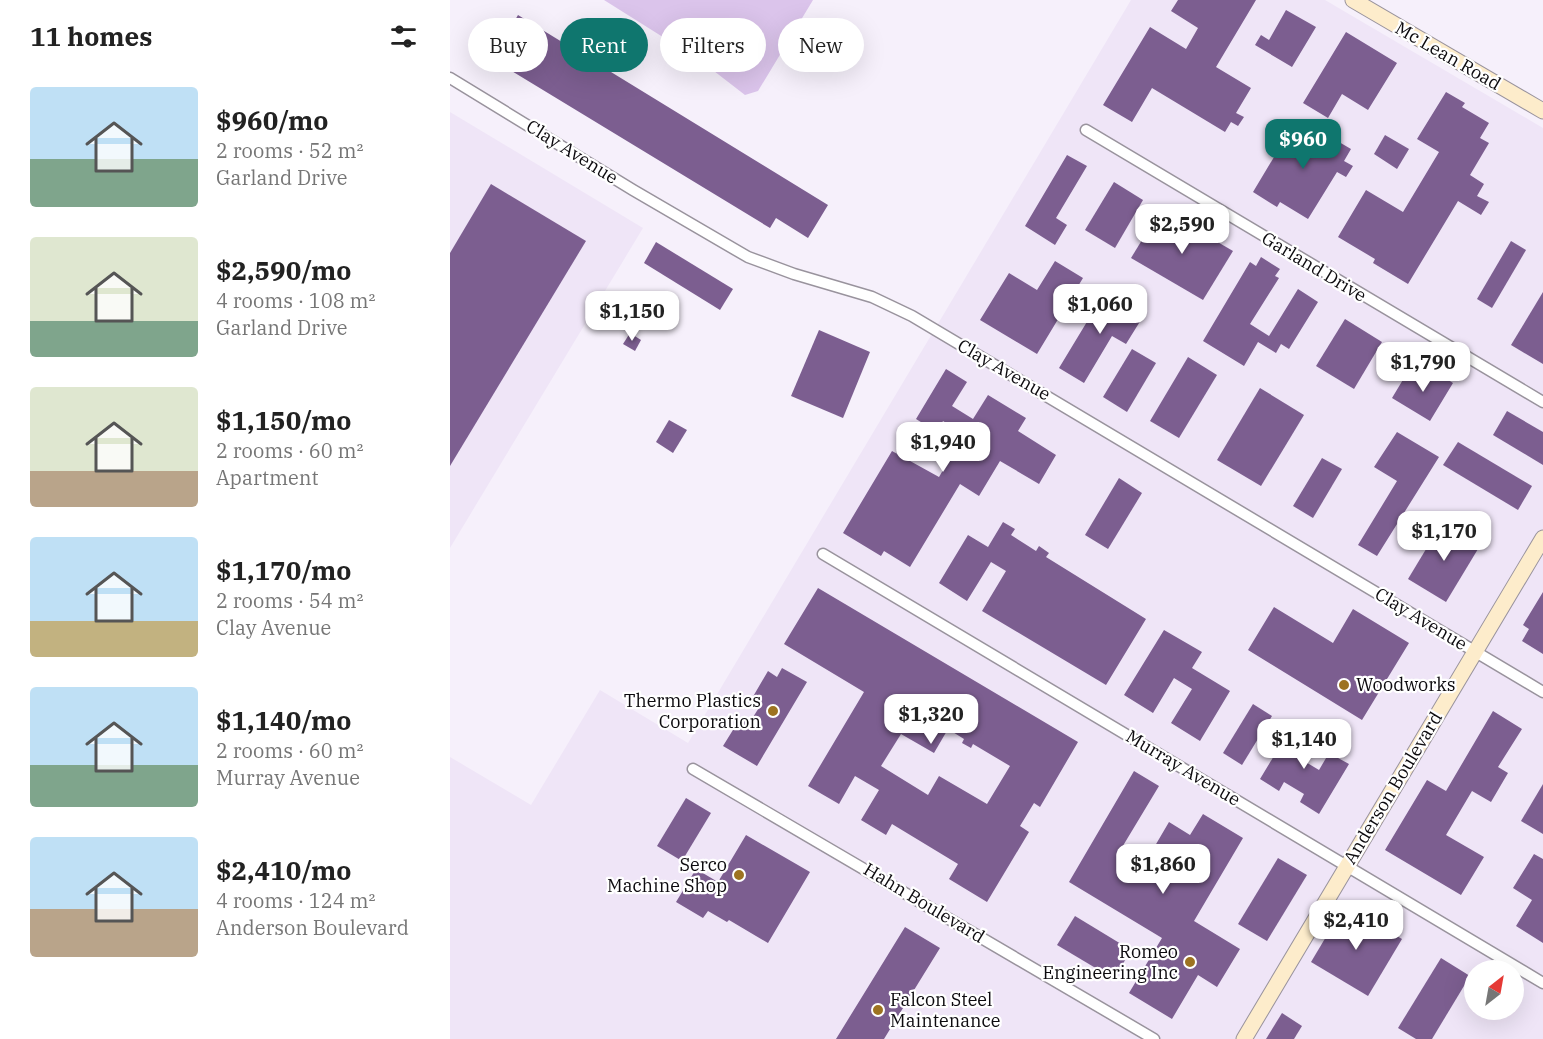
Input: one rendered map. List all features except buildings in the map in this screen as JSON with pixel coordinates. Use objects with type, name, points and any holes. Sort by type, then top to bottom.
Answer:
[{"type":"street","name":"Mc Lean Road","points":[[1353,0],[1543,111]]},
{"type":"street","name":"Clay Avenue","points":[[450,78],[743,254],[784,271],[872,297],[912,316],[1543,692]]},
{"type":"street","name":"Garland Drive","points":[[1086,130],[1543,402]]},
{"type":"street","name":"Anderson Boulevard","points":[[1244,1039],[1543,538]]},
{"type":"street","name":"Murray Avenue","points":[[823,554],[1543,983]]},
{"type":"street","name":"Hahn Boulevard","points":[[693,769],[1154,1039]]},
{"type":"shaded area","points":[[604,0],[813,0],[802,18],[778,18],[778,58],[758,91],[745,95],[715,72],[766,72],[766,18],[660,18],[660,35],[648,28],[648,18],[633,18]]},
{"type":"shaded area","points":[[1131,0],[1325,0],[1543,128],[1543,1039],[450,1039],[450,757],[531,805],[600,690],[688,743]]},
{"type":"shaded area","points":[[450,112],[643,228],[450,548]]},
{"type":"place","name":"Woodworks","points":[[1344,685]]},
{"type":"place","name":"Thermo Plastics Corporation","points":[[773,711]]},
{"type":"place","name":"Serco Machine Shop","points":[[739,875]]},
{"type":"place","name":"Romeo Engineering Inc","points":[[1190,962]]},
{"type":"place","name":"Falcon Steel Maintenance","points":[[878,1010]]}]
